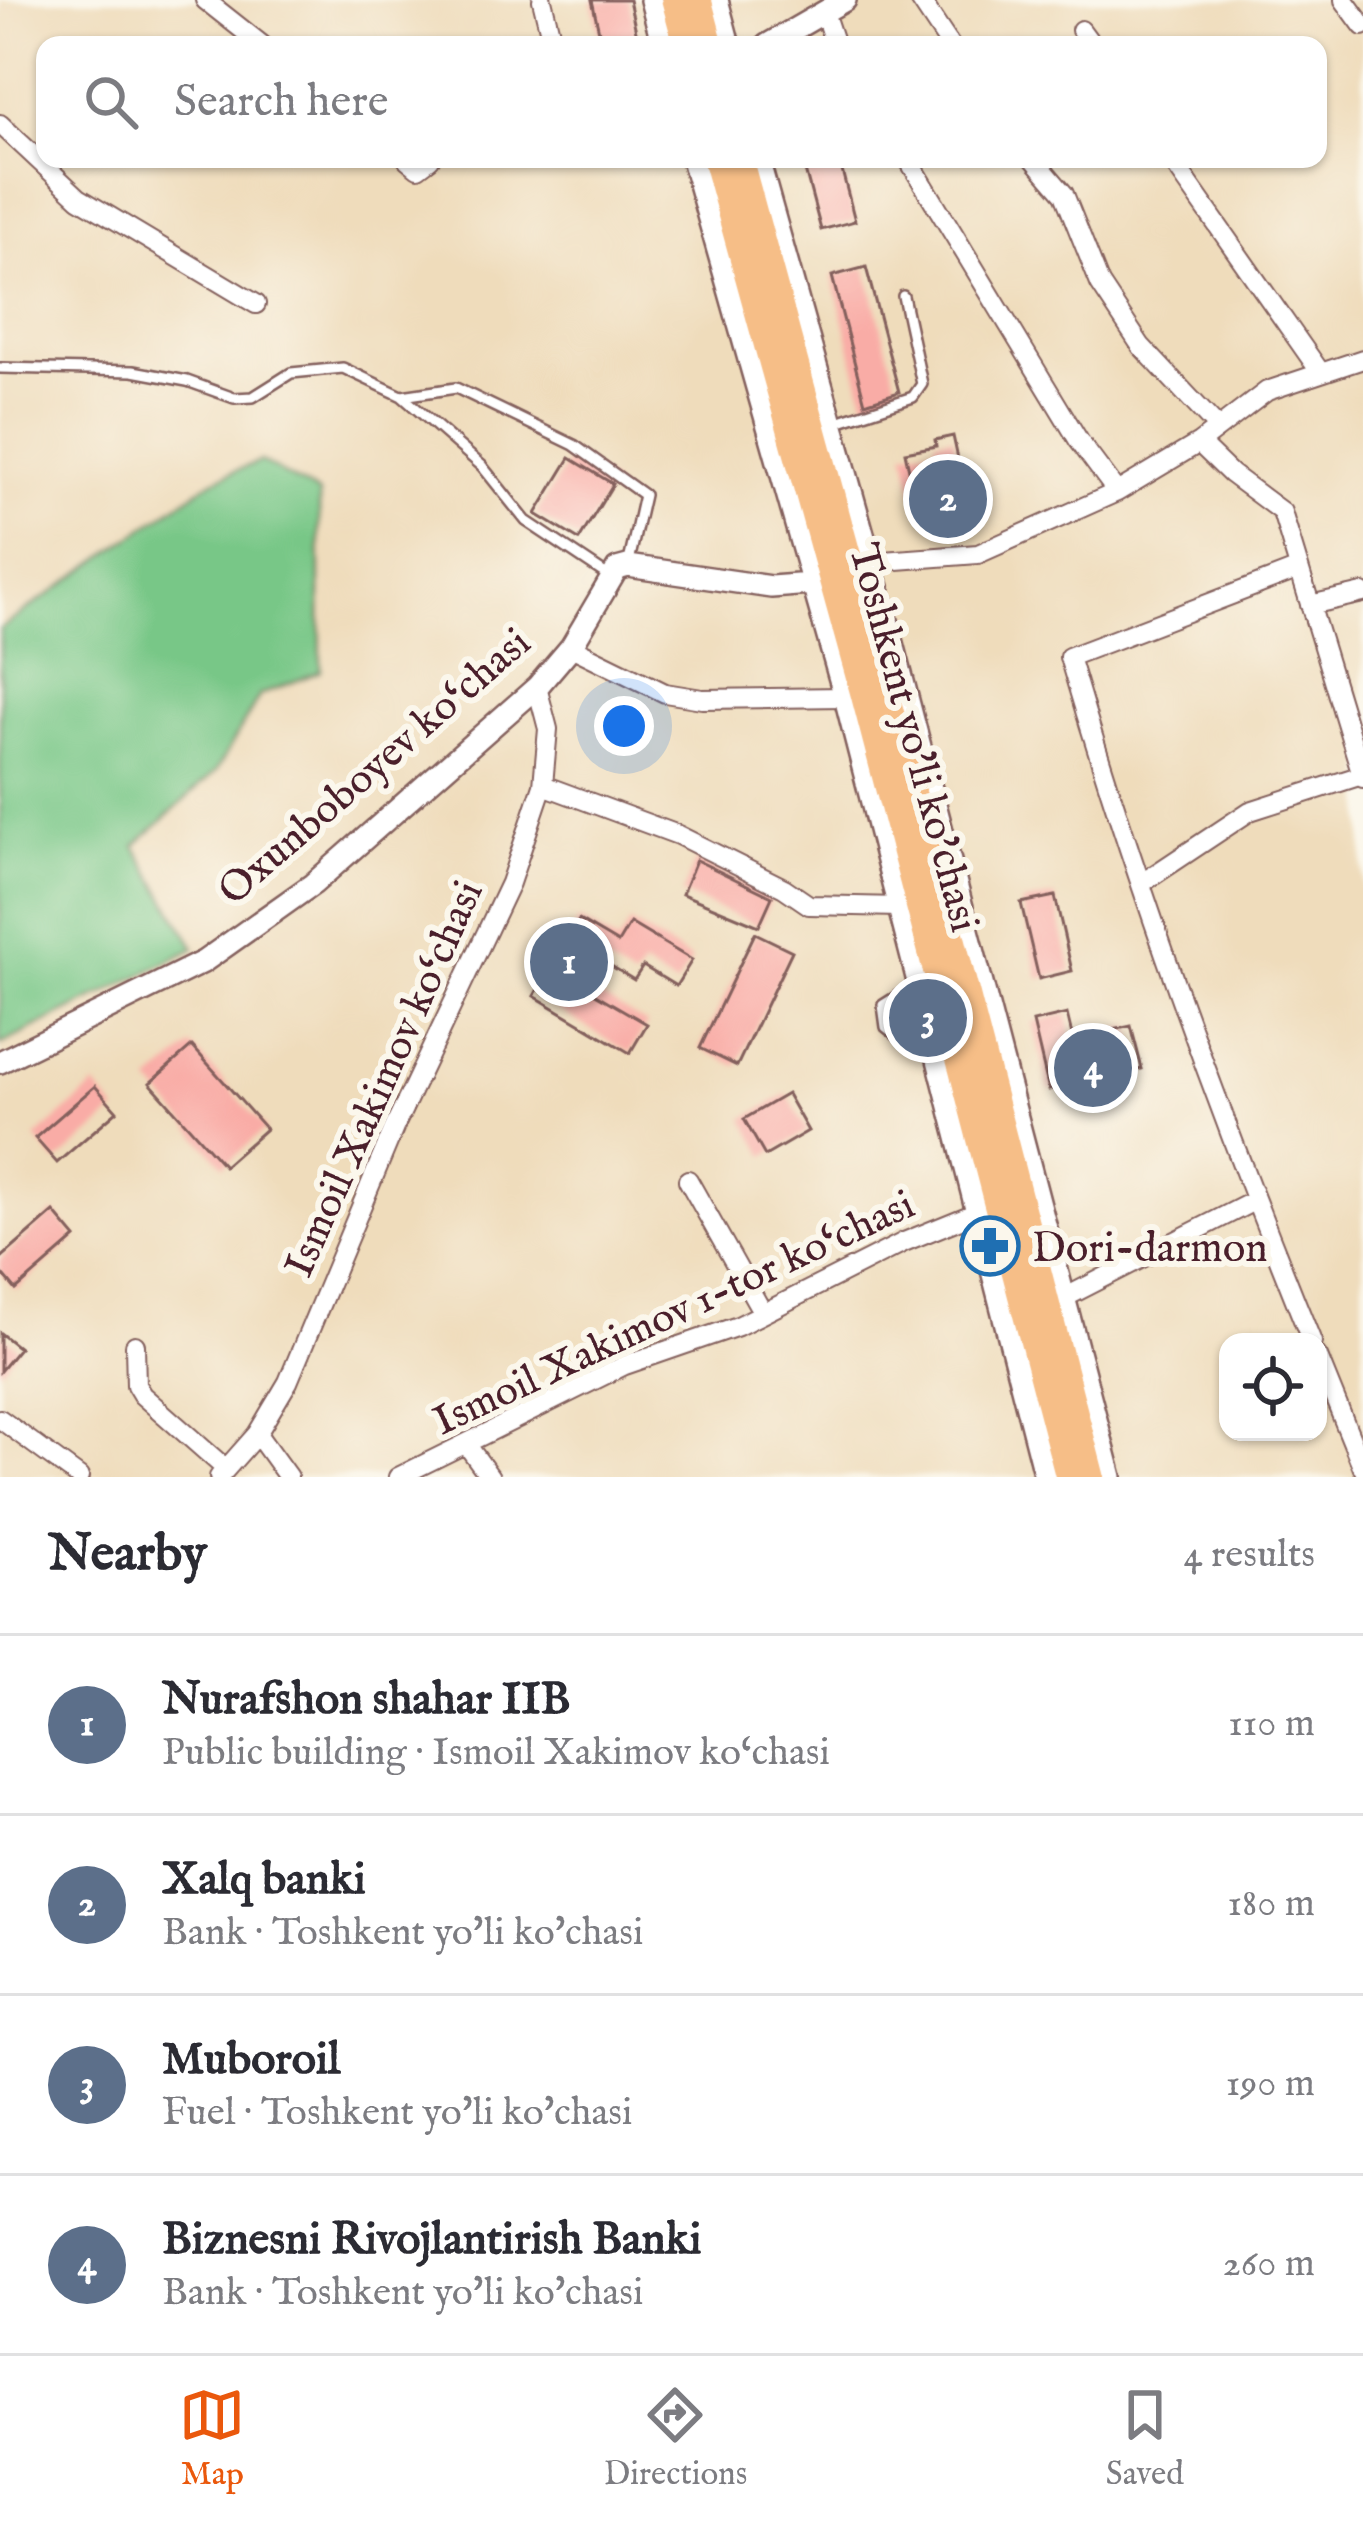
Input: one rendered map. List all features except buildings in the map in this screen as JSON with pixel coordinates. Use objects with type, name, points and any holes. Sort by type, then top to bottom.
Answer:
[{"type":"main road","points":[[675,0],[685,36]]},
{"type":"main road","points":[[698,0],[708,36]]},
{"type":"main road","name":"Toshkent yo'li ko'chasi","points":[[719,168],[841,572],[949,895],[1091,1477]]},
{"type":"main road","name":"Toshkent yo'li ko'chasi","points":[[742,168],[1068,1477]]},
{"type":"main road","points":[[1042,1464],[1068,1477]]},
{"type":"street","points":[[206,0],[251,36]]},
{"type":"street","points":[[542,0],[551,36]]},
{"type":"street","points":[[651,0],[660,36]]},
{"type":"street","points":[[717,0],[727,36]]},
{"type":"street","points":[[784,36],[845,0]]},
{"type":"street","points":[[920,0],[944,36]]},
{"type":"street","points":[[1344,0],[1363,26]]},
{"type":"street","points":[[825,15],[832,36]]},
{"type":"street","points":[[0,124],[36,158]]},
{"type":"street","points":[[47,168],[79,198],[256,304]]},
{"type":"street","points":[[699,168],[841,572]]},
{"type":"street","points":[[760,168],[831,424],[845,697],[1042,1464]]},
{"type":"street","points":[[913,168],[1079,441],[1117,492]]},
{"type":"street","points":[[1042,168],[1064,194],[1100,284],[1141,346],[1218,428]]},
{"type":"street","points":[[1178,168],[1321,373]]},
{"type":"street","points":[[619,571],[771,587],[841,572],[978,554],[1117,492],[1199,443],[1267,391],[1363,359]]},
{"type":"street","points":[[1142,883],[1250,811],[1362,776],[1282,512],[1199,443]]},
{"type":"street","points":[[1299,568],[1069,656],[1103,773],[1254,1201],[1308,1333]]},
{"type":"street","name":"Oxunboboyev ko‘chasi","points":[[0,1063],[184,973],[314,884],[536,686],[571,647],[619,571]]},
{"type":"street","points":[[1310,605],[1363,592]]},
{"type":"street","points":[[571,647],[665,693],[702,699],[845,697]]},
{"type":"street","name":"Ismoil Xakimov ko‘chasi","points":[[223,1473],[257,1434],[288,1382],[394,1128],[510,883],[544,785],[548,729],[536,686]]},
{"type":"street","points":[[544,785],[678,835],[809,905],[900,908]]},
{"type":"street","points":[[949,895],[1066,1297],[1111,1477]]},
{"type":"street","points":[[688,1180],[763,1313]]},
{"type":"street","points":[[1066,1297],[1254,1201]]},
{"type":"street","name":"Ismoil Xakimov 1-tor ko‘chasi","points":[[398,1477],[625,1365],[737,1326],[904,1242],[980,1211]]},
{"type":"street","points":[[135,1345],[136,1385],[142,1395],[223,1473]]},
{"type":"street","points":[[1327,1380],[1363,1468]]},
{"type":"street","points":[[0,1419],[79,1477]]},
{"type":"street","points":[[257,1434],[287,1477]]},
{"type":"street","points":[[467,1445],[490,1477]]},
{"type":"lane","points":[[831,424],[913,397],[922,384],[902,296]]},
{"type":"lane","points":[[0,368],[133,371],[187,381],[234,398],[253,397],[291,373],[344,368],[402,396],[482,466],[526,521],[619,571],[644,495],[627,479],[574,445],[456,388],[402,396]]},
{"type":"lane","points":[[920,983],[883,1005],[886,1027],[900,1038],[934,1036]]},
{"type":"green space","points":[[260,461],[319,494],[321,671],[260,695],[216,771],[135,846],[195,948],[0,1045],[0,629],[213,480]]},
{"type":"place","name":"Xalq banki","points":[[948,499]]},
{"type":"place","name":"Nurafshon shahar IIB","points":[[569,962]]},
{"type":"place","name":"Muboroil","points":[[928,1018]]},
{"type":"place","name":"Biznesni Rivojlantirish Banki","points":[[1093,1068]]},
{"type":"place","name":"Dori-darmon","points":[[990,1246]]}]
